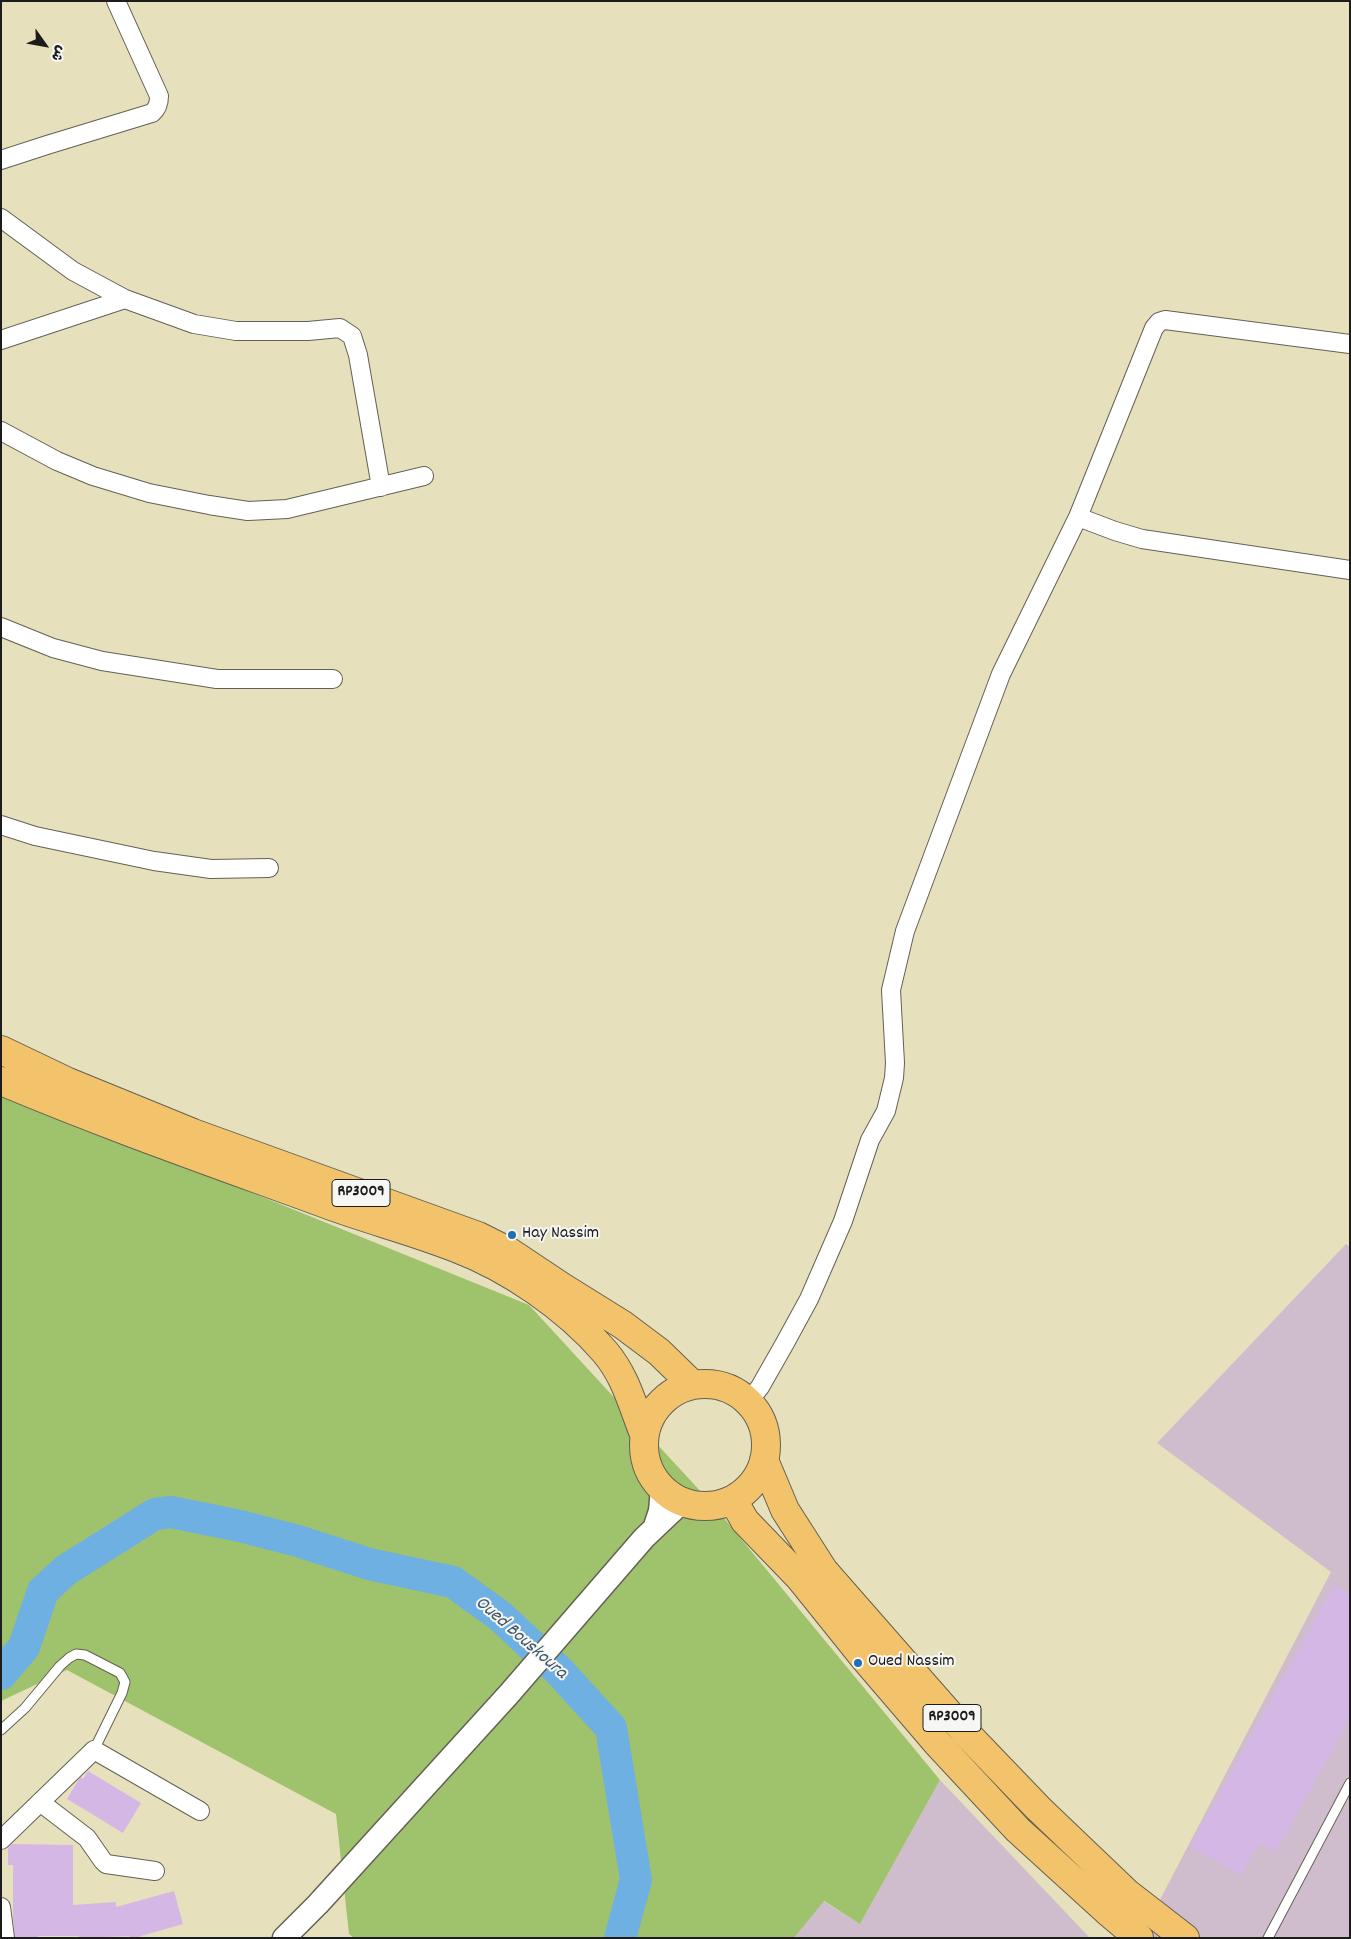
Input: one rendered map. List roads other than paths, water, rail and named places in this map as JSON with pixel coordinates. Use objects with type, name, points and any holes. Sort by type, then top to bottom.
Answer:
[{"type":"main road","name":"RP3009","points":[[1,1050],[68,1082],[193,1133],[478,1236],[508,1251],[623,1325],[659,1352],[693,1384]]},
{"type":"main road","name":"RP3009","points":[[1,1080],[69,1108],[335,1207],[456,1248],[484,1260],[520,1280],[547,1299],[605,1352],[627,1384],[644,1434]]},
{"type":"main road","name":"RP3009","points":[[708,1383],[723,1386],[737,1392],[748,1401],[757,1411],[764,1429],[766,1448],[764,1460],[753,1483],[744,1492],[733,1500],[714,1506],[698,1506],[672,1496],[652,1478],[646,1464],[643,1449],[644,1434],[648,1422],[661,1402],[675,1391],[693,1384],[708,1383]]},
{"type":"main road","name":"RP3009","points":[[764,1460],[785,1510],[824,1571],[946,1710],[1038,1808],[1120,1886],[1185,1938]]},
{"type":"main road","name":"RP3009","points":[[733,1500],[745,1521],[800,1578],[865,1659],[937,1743],[1018,1830],[1107,1911],[1140,1938]]},
{"type":"street","points":[[1,160],[47,144],[152,113],[157,109],[158,96],[116,1]]},
{"type":"street","points":[[1,218],[73,271],[125,299],[194,324],[245,331],[308,331],[340,328],[347,331],[352,336],[358,355],[381,487]]},
{"type":"street","points":[[1,340],[125,299]]},
{"type":"street","points":[[748,1401],[760,1387],[786,1344],[813,1291],[844,1221],[870,1140],[886,1110],[896,1063],[891,990],[905,931],[1001,674],[1078,517],[1154,328],[1159,322],[1165,320],[1350,344]]},
{"type":"street","points":[[1,431],[57,461],[93,476],[149,493],[248,511],[287,509],[424,476]]},
{"type":"street","points":[[1078,517],[1142,539],[1350,570]]},
{"type":"street","points":[[1,628],[53,648],[102,661],[217,679],[333,679]]},
{"type":"street","points":[[1,825],[35,836],[154,860],[211,869],[269,868]]},
{"type":"street","points":[[284,1938],[510,1694],[654,1526],[672,1496]]},
{"type":"street","points":[[1,1840],[94,1750],[200,1811]]},
{"type":"street","points":[[40,1802],[88,1838],[106,1864],[155,1871]]},
{"type":"street","points":[[1,1907],[5,1938]]},
{"type":"lane","points":[[1,1730],[25,1708],[64,1662],[76,1654],[85,1655],[120,1673],[125,1682],[122,1693],[94,1750]]},
{"type":"lane","points":[[1268,1938],[1350,1783]]},
{"type":"waterway","name":"Oued Bouskoura","points":[[1,1674],[24,1647],[43,1591],[66,1570],[155,1514],[171,1512],[240,1526],[298,1541],[369,1564],[453,1582],[500,1616],[560,1672],[611,1728],[636,1880],[620,1938]]},
{"type":"place","name":"Hay Nassim","points":[[512,1235]]},
{"type":"place","name":"Oued Nassim","points":[[858,1663]]}]
